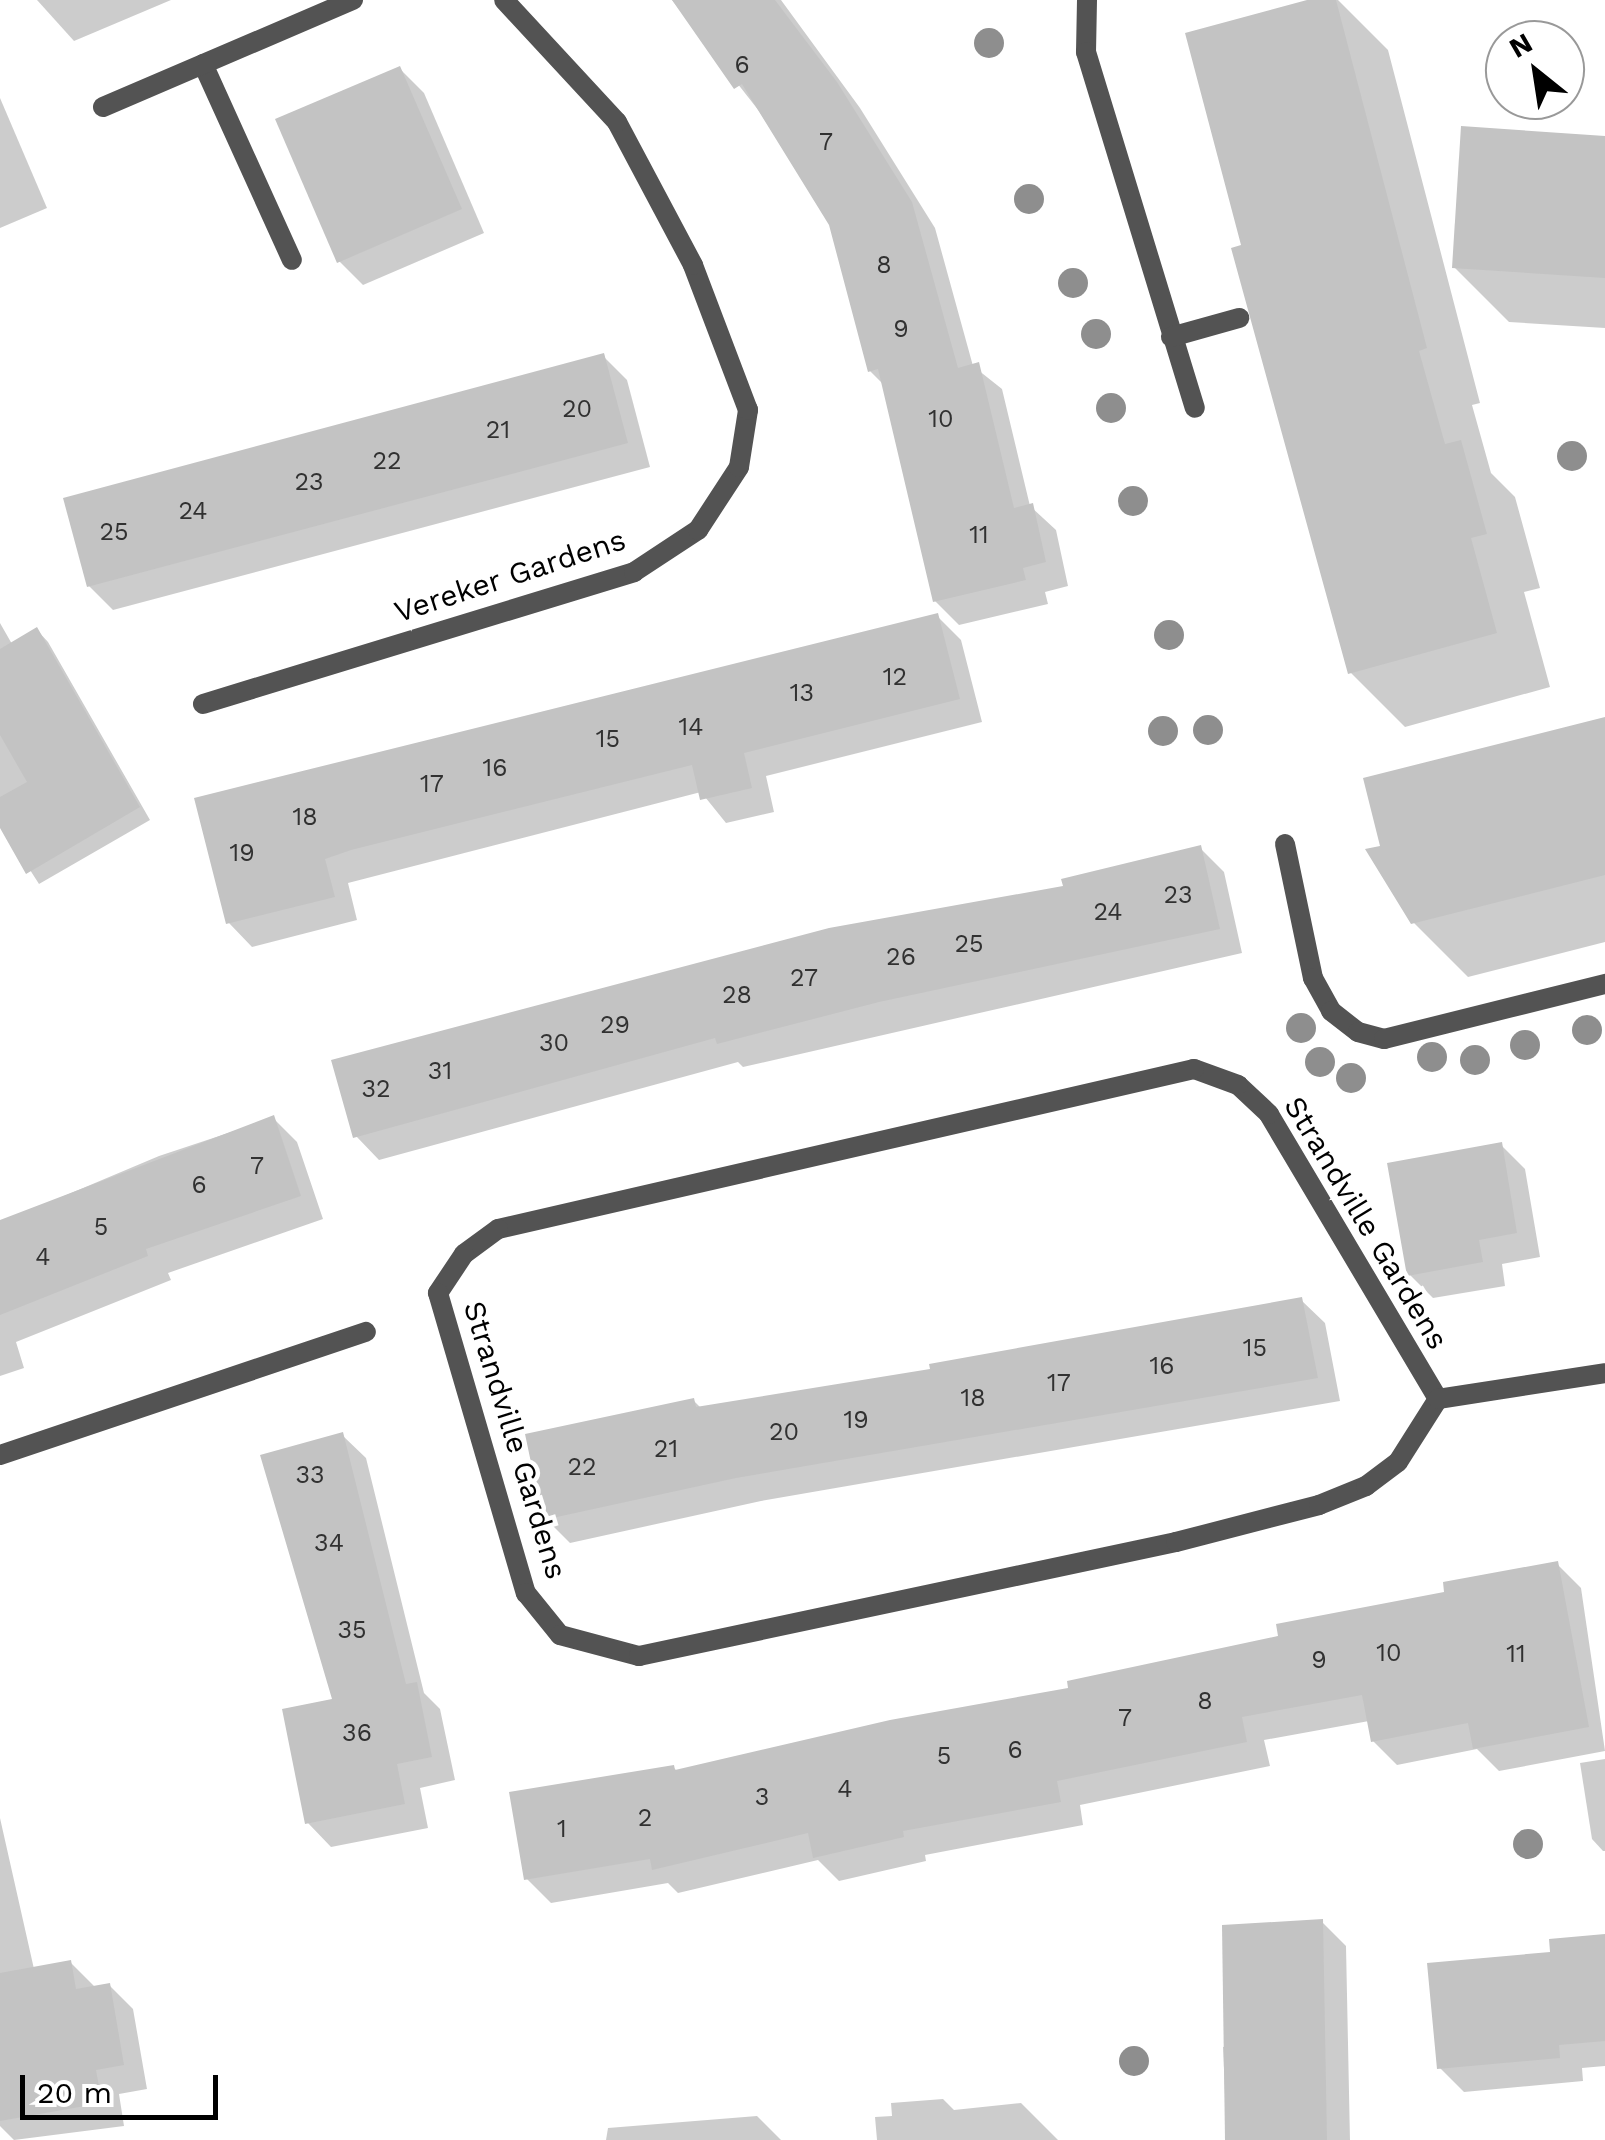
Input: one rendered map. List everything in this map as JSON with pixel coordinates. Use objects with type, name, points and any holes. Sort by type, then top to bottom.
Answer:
[{"type":"street","points":[[103,107],[353,0]]},
{"type":"street","name":"Vereker Gardens","points":[[203,704],[634,572],[698,530],[739,467],[748,410],[693,265],[618,122],[504,0]]},
{"type":"street","points":[[1087,0],[1086,52],[1194,408]]},
{"type":"street","points":[[203,64],[292,260]]},
{"type":"street","points":[[1171,337],[1239,318]]},
{"type":"street","points":[[1285,844],[1313,978],[1331,1011],[1358,1032],[1384,1039],[1605,984]]},
{"type":"street","name":"Strandville Gardens","points":[[1438,1398],[1270,1114],[1238,1085],[1194,1068],[498,1229],[464,1254],[438,1293],[526,1592],[560,1635],[638,1656],[1176,1542],[1320,1505],[1366,1486],[1398,1462],[1438,1398],[1605,1373]]},
{"type":"street","points":[[0,1455],[366,1332]]},
{"type":"building","points":[[672,0],[775,0],[837,82],[912,202],[958,368],[979,362],[1014,508],[1033,503],[1046,562],[1023,568],[1026,580],[933,602],[878,369],[868,372],[829,225],[742,84],[734,89]]},
{"type":"building","points":[[1307,0],[1336,0],[1427,348],[1419,351],[1445,444],[1461,440],[1487,534],[1471,538],[1497,633],[1348,674],[1231,248],[1241,245],[1185,33]]},
{"type":"building","points":[[400,66],[462,209],[337,263],[275,119]]},
{"type":"building","points":[[1461,126],[1605,136],[1605,278],[1452,268]]},
{"type":"building","points":[[604,353],[628,443],[87,587],[63,498]]},
{"type":"building","points":[[938,613],[960,699],[744,753],[752,788],[700,800],[692,765],[351,850],[325,859],[335,897],[226,924],[194,798]]},
{"type":"building","points":[[37,627],[140,807],[26,874],[0,828],[0,797],[27,782],[0,735],[0,649]]},
{"type":"building","points":[[1605,717],[1605,875],[1411,924],[1365,849],[1380,846],[1363,778]]},
{"type":"building","points":[[1201,845],[1220,929],[879,1002],[717,1044],[715,1038],[353,1138],[331,1060],[829,928],[1063,886],[1061,879]]},
{"type":"building","points":[[274,1115],[301,1196],[146,1249],[148,1256],[0,1315],[0,1220]]},
{"type":"building","points":[[1502,1142],[1517,1233],[1479,1240],[1483,1262],[1407,1276],[1387,1163]]},
{"type":"building","points":[[1302,1297],[1318,1378],[736,1478],[543,1520],[525,1434],[694,1398],[696,1407],[930,1369],[929,1364]]},
{"type":"building","points":[[343,1432],[406,1684],[417,1682],[432,1757],[397,1764],[405,1804],[305,1824],[282,1709],[332,1699],[260,1455]]},
{"type":"building","points":[[1558,1561],[1589,1727],[1473,1749],[1468,1723],[1371,1742],[1362,1695],[1242,1717],[1247,1742],[1057,1781],[1061,1802],[903,1831],[904,1837],[813,1858],[808,1833],[652,1870],[650,1859],[524,1880],[509,1792],[674,1765],[675,1770],[890,1720],[1068,1688],[1067,1681],[1278,1636],[1276,1624],[1444,1592],[1443,1582]]},
{"type":"building","points":[[1323,1919],[1327,2140],[1225,2140],[1222,1925]]},
{"type":"building","points":[[1605,1934],[1605,2041],[1559,2045],[1560,2058],[1437,2069],[1427,1963],[1550,1952],[1549,1939]]},
{"type":"building","points":[[71,1960],[76,1989],[110,1983],[124,2065],[96,2070],[102,2103],[0,2121],[0,1973]]}]
